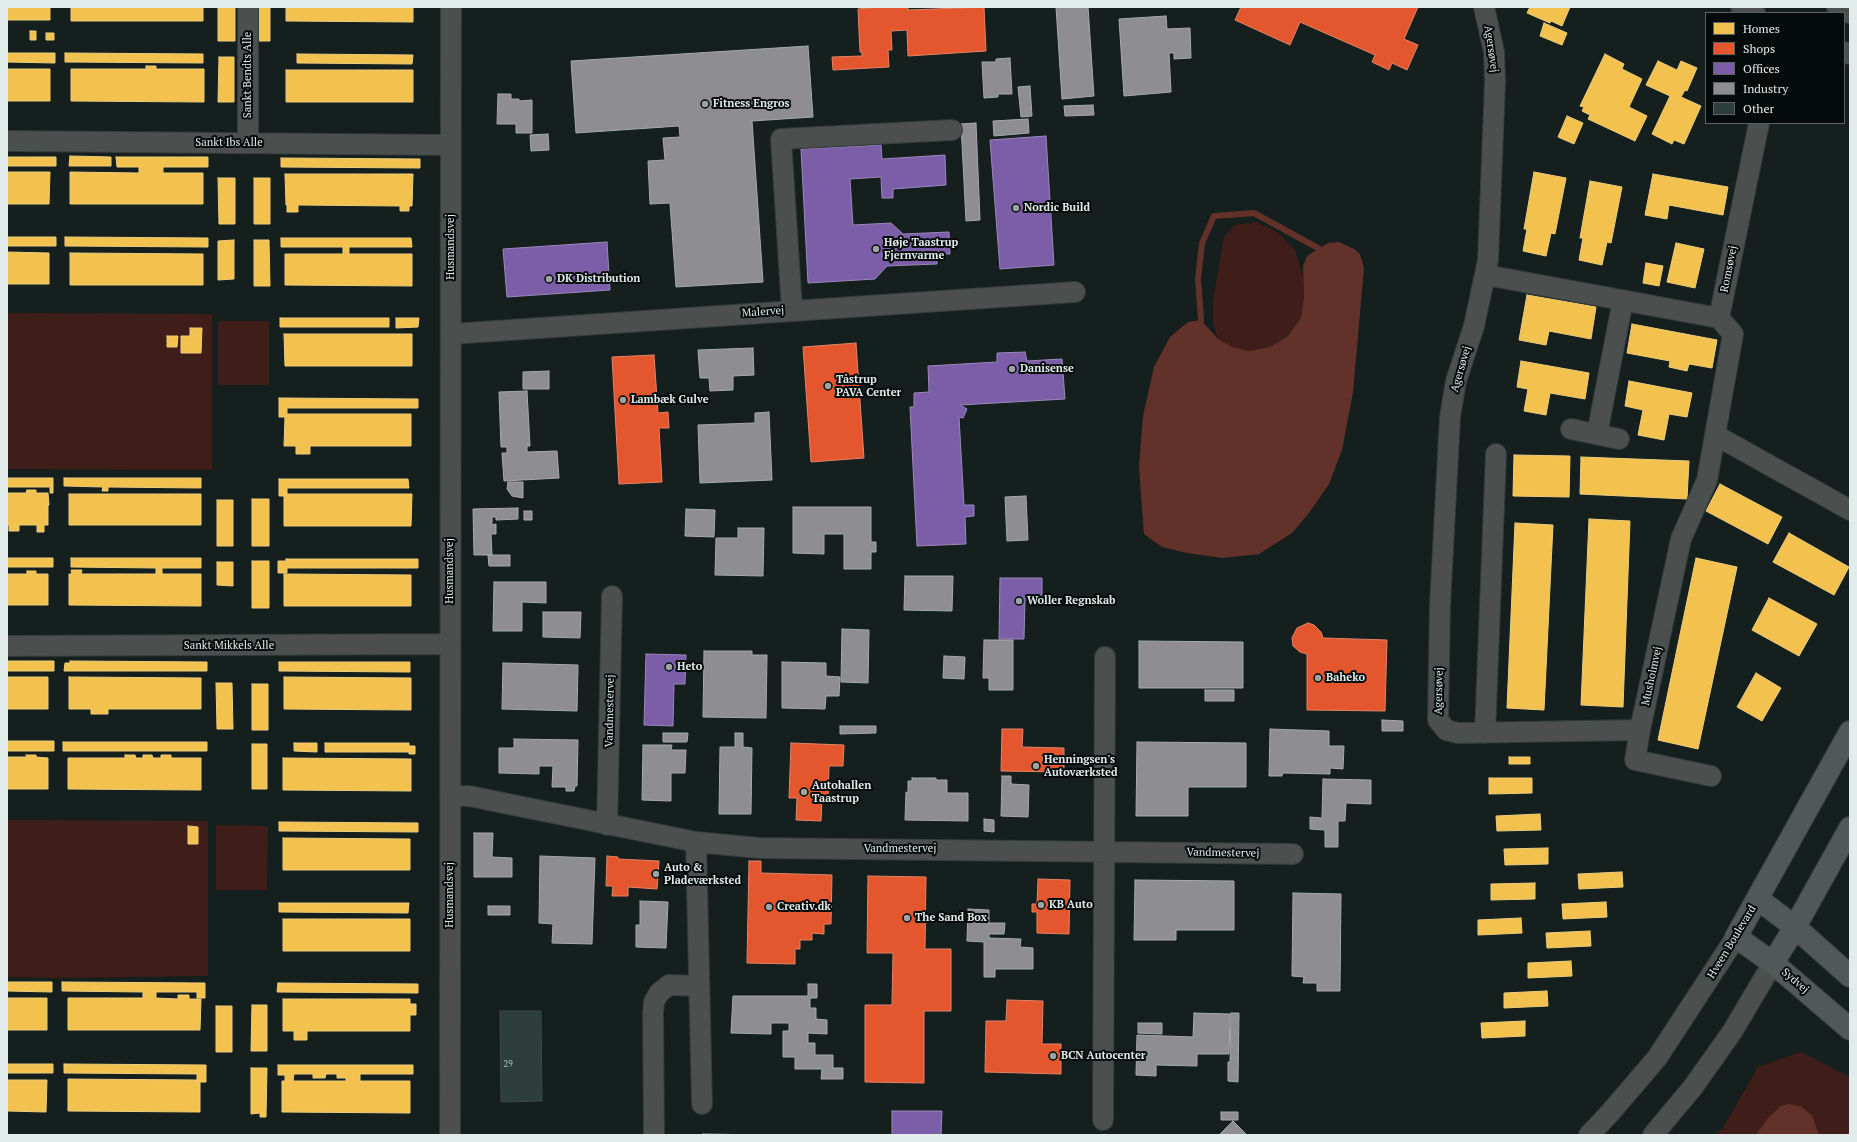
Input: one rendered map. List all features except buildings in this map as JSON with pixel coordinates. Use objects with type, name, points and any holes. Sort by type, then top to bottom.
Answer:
[{"type":"main road","name":"Hveen Boulevard","points":[[1736,937],[1850,732]]},
{"type":"main road","points":[[1773,963],[1795,927],[1850,828]]},
{"type":"main road","points":[[1758,899],[1795,927],[1850,976]]},
{"type":"main road","name":"Sydvej","points":[[1736,937],[1773,963],[1850,1029]]},
{"type":"street","name":"Sankt Bendts Alle","points":[[248,7],[248,143]]},
{"type":"street","name":"Husmandsvej","points":[[450,1135],[451,7]]},
{"type":"street","name":"Agersøvej","points":[[1484,7],[1494,52],[1495,82],[1488,260],[1474,326],[1456,381],[1450,417],[1440,605],[1438,720],[1446,730],[1458,733],[1485,733]]},
{"type":"street","points":[[1741,7],[1753,12]]},
{"type":"street","points":[[1837,7],[1850,13]]},
{"type":"street","name":"Romsøvej","points":[[1719,318],[1759,124]]},
{"type":"street","points":[[792,310],[781,139],[952,130]]},
{"type":"street","name":"Sankt Ibs Alle","points":[[7,141],[451,145]]},
{"type":"street","points":[[1486,275],[1719,318]]},
{"type":"street","name":"Malervej","points":[[451,334],[1075,292]]},
{"type":"street","points":[[1597,434],[1623,300]]},
{"type":"street","name":"Musholmvej","points":[[1711,776],[1635,760],[1640,730],[1681,539],[1707,480],[1733,334],[1719,318]]},
{"type":"street","points":[[1571,429],[1619,439]]},
{"type":"street","points":[[1715,435],[1850,510]]},
{"type":"street","points":[[1496,454],[1485,733],[1640,730]]},
{"type":"street","name":"Vandmestervej","points":[[607,825],[612,596]]},
{"type":"street","name":"Sankt Mikkels Alle","points":[[7,646],[450,644]]},
{"type":"street","points":[[1103,1120],[1105,658]]},
{"type":"street","name":"Vandmestervej","points":[[450,796],[469,796],[696,842],[759,848],[1293,854]]},
{"type":"street","points":[[696,842],[702,1104]]},
{"type":"street","name":"Hveen Boulevard","points":[[1589,1135],[1657,1058],[1736,937]]},
{"type":"street","points":[[1653,1135],[1693,1088],[1732,1032],[1773,963]]},
{"type":"street","points":[[654,1135],[654,1002],[659,993],[669,985],[699,986]]},
{"type":"shaded area","points":[[1256,222],[1277,232],[1295,250],[1303,277],[1304,297],[1301,318],[1288,336],[1270,347],[1249,351],[1232,347],[1218,339],[1213,322],[1213,300],[1224,237],[1235,225]]},
{"type":"shaded area","points":[[1339,242],[1354,249],[1360,254],[1364,268],[1353,392],[1342,450],[1329,484],[1309,513],[1292,533],[1259,554],[1223,558],[1187,553],[1162,547],[1144,534],[1139,467],[1143,416],[1154,367],[1170,337],[1188,322],[1201,320],[1218,339],[1232,347],[1249,351],[1270,347],[1288,336],[1301,318],[1304,297],[1303,266],[1307,256],[1328,243]]},
{"type":"shaded area","points":[[7,313],[212,314],[212,470],[7,469]]},
{"type":"shaded area","points":[[218,321],[269,321],[269,385],[218,385]]},
{"type":"shaded area","points":[[7,820],[208,821],[208,976],[58,978],[7,977]]},
{"type":"shaded area","points":[[216,825],[268,826],[267,890],[216,890]]},
{"type":"shaded area","points":[[1801,1052],[1850,1077],[1850,1135],[1716,1135],[1724,1126],[1758,1067]]},
{"type":"shaded area","points":[[1789,1104],[1802,1107],[1812,1116],[1819,1135],[1756,1135],[1768,1118],[1781,1106]]},
{"type":"waterway","points":[[1201,320],[1198,279],[1202,243],[1214,216],[1254,213],[1318,248]]},
{"type":"place","name":"Fitness Engros","points":[[705,104]]},
{"type":"place","name":"Nordic Build","points":[[1016,208]]},
{"type":"place","name":"Høje Taastrup Fjernvarme","points":[[876,249]]},
{"type":"place","name":"DK Distribution","points":[[549,279]]},
{"type":"place","name":"Danisense","points":[[1012,369]]},
{"type":"place","name":"Tåstrup PAVA Center","points":[[828,386]]},
{"type":"place","name":"Lambæk Gulve","points":[[623,400]]},
{"type":"place","name":"Woller Regnskab","points":[[1019,601]]},
{"type":"place","name":"Heto","points":[[669,667]]},
{"type":"place","name":"Baheko","points":[[1318,678]]},
{"type":"place","name":"Henningsen's Autoværksted","points":[[1036,766]]},
{"type":"place","name":"Autohallen Taastrup","points":[[804,792]]},
{"type":"place","name":"Auto & Pladeværksted","points":[[656,874]]},
{"type":"place","name":"KB Auto","points":[[1041,905]]},
{"type":"place","name":"Creativ.dk","points":[[769,907]]},
{"type":"place","name":"The Sand Box","points":[[907,918]]},
{"type":"place","name":"BCN Autocenter","points":[[1053,1056]]}]
